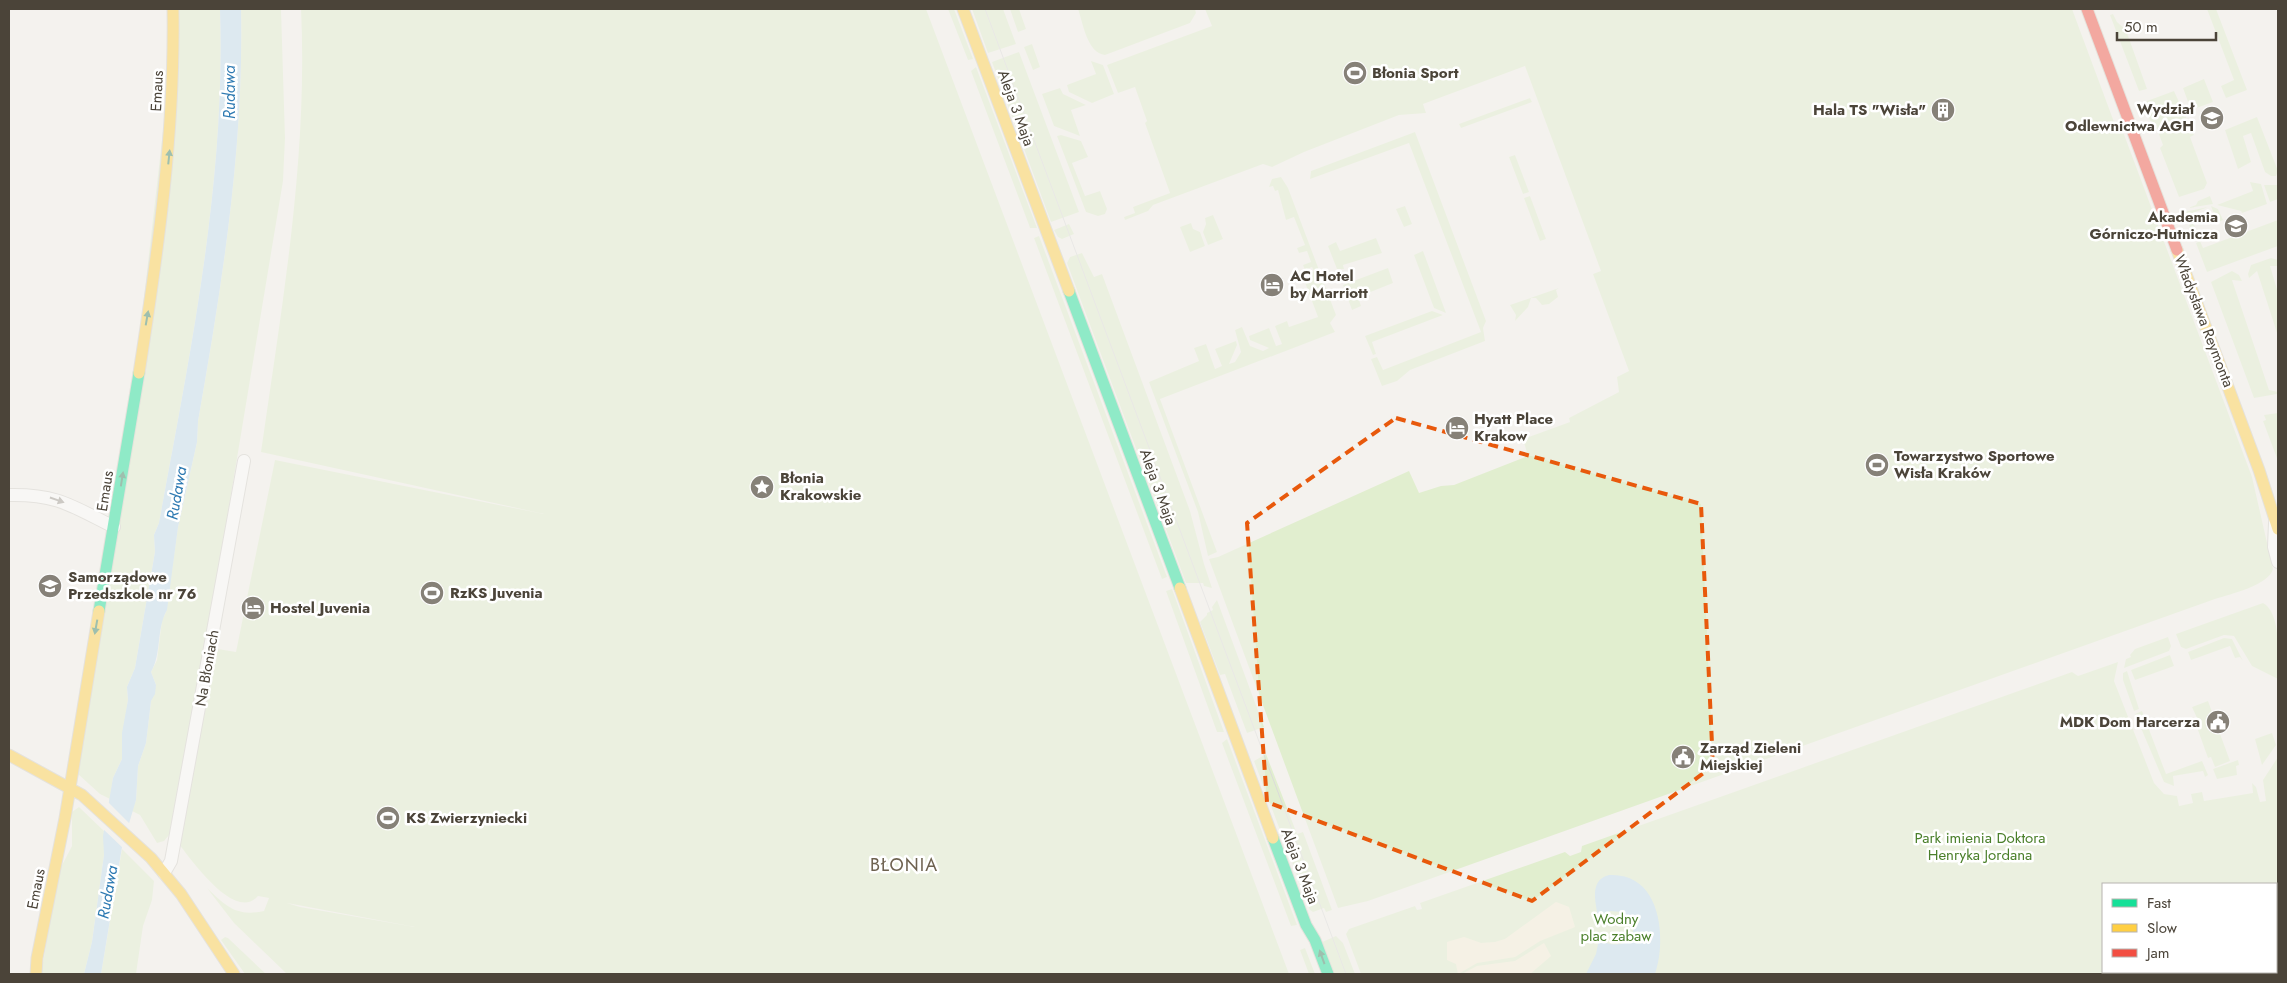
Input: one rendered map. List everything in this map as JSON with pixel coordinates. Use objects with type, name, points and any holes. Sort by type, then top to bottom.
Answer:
[{"type":"street","name":"Emaus","points":[[36,974],[37,958],[70,787],[86,682],[114,527],[161,229],[170,141],[174,71],[173,9]]},
{"type":"street","name":"Aleja 3 Maja","points":[[963,9],[1306,925],[1315,940],[1328,974]]},
{"type":"street","name":"Władysława Reymonta","points":[[2087,9],[2259,470],[2276,526],[2274,547],[2278,562]]},
{"type":"street","name":"Na Błoniach","points":[[164,873],[171,861],[244,461]]},
{"type":"street","points":[[9,495],[42,496],[59,500],[114,527]]},
{"type":"street","points":[[9,755],[70,787],[98,809],[137,845],[164,873],[234,974]]},
{"type":"highlighted area","points":[[1396,418],[1701,504],[1713,766],[1532,901],[1267,802],[1247,523]]},
{"type":"green space","points":[[177,9],[220,9],[220,74],[212,203],[194,332],[159,523],[154,535],[155,552],[135,668],[127,687],[128,700],[122,742],[122,759],[113,778],[110,799],[100,794],[78,774],[119,516]]},
{"type":"green space","points":[[241,9],[281,9],[285,138],[283,181],[215,591],[169,835],[164,841],[157,843],[140,815],[132,811],[136,800],[138,766],[146,743],[151,701],[156,685],[151,672],[157,660],[178,527],[197,442],[198,421],[223,268],[230,216],[239,113]]},
{"type":"green space","name":"Błonia Krakowskie","points":[[301,9],[926,9],[1289,974],[287,974],[234,923],[207,888],[226,905],[239,911],[264,911],[269,898],[258,896],[248,902],[238,901],[226,895],[214,886],[178,843],[218,649],[236,652],[275,460],[544,514],[261,452],[292,231],[301,120]],"holes":[[[287,903],[415,927],[300,907]]]},
{"type":"green space","points":[[948,9],[954,9],[973,59],[968,60]]},
{"type":"green space","points":[[972,9],[1003,9],[1016,44],[988,53]]},
{"type":"green space","points":[[1010,9],[1019,9],[1026,29],[1018,32]]},
{"type":"green space","points":[[1078,9],[1195,9],[1196,13],[1190,23],[1105,55],[1094,49],[1090,43]]},
{"type":"green space","name":"Towarzystwo Sportowe Wisła Kraków","points":[[1205,9],[2072,9],[2114,122],[2119,121],[2252,477],[2273,569],[2270,575],[2257,584],[2239,592],[1368,901],[1338,908],[1209,559],[1218,557],[1409,471],[1419,493],[1441,486],[1454,485],[1528,456],[1523,439],[1570,422],[1569,418],[1619,392],[1617,377],[1629,371],[1593,274],[1601,271],[1525,66],[1423,104],[1426,113],[1399,115],[1304,152],[1272,167],[1263,164],[1153,205],[1148,211],[1125,220],[1124,217],[1135,213],[1133,207],[1170,193],[1145,123],[1147,121],[1135,87],[1118,93],[1107,65],[1212,26]]},
{"type":"green space","points":[[2207,9],[2216,9],[2247,90],[2226,98],[2221,86],[2234,80]]},
{"type":"green space","points":[[2113,14],[2117,22],[2126,30],[2147,89],[2139,91],[2110,15]]},
{"type":"green space","points":[[1032,44],[1040,67],[1033,70],[1024,47]]},
{"type":"green space","points":[[1019,52],[1079,212],[1051,222],[992,62]]},
{"type":"green space","points":[[1091,61],[1103,65],[1114,94],[1092,103],[1069,92],[1067,85],[1096,74]]},
{"type":"green space","points":[[976,67],[1037,228],[1030,228],[971,71]]},
{"type":"green space","points":[[2204,79],[2213,102],[2191,110],[2183,88]]},
{"type":"green space","points":[[1060,88],[1063,94],[1086,105],[1071,110],[1080,136],[1054,126],[1042,94]]},
{"type":"green space","points":[[2174,91],[2194,135],[2190,137],[2207,183],[2204,189],[2179,197],[2160,148],[2163,145],[2157,129],[2154,130],[2144,105],[2147,101]]},
{"type":"green space","points":[[1530,98],[1532,102],[1461,128],[1459,124]]},
{"type":"green space","points":[[2257,117],[2278,171],[2276,176],[2271,176],[2265,172],[2251,133],[2243,136],[2251,162],[2238,169],[2225,130]]},
{"type":"green space","points":[[1415,132],[1486,321],[1483,328],[1485,341],[1410,370],[1397,381],[1382,386],[1371,359],[1377,357],[1383,370],[1481,332],[1409,143],[1310,179],[1311,171]]},
{"type":"green space","points":[[1061,135],[1081,141],[1088,157],[1072,163],[1085,196],[1100,191],[1107,209],[1105,214],[1098,216],[1086,212],[1057,136]]},
{"type":"green space","points":[[1515,155],[1529,192],[1523,194],[1509,157]]},
{"type":"green space","points":[[1281,177],[1288,188],[1336,315],[1330,323],[1335,332],[1160,399],[1217,552],[1208,556],[1198,512],[1149,382],[1199,361],[1194,348],[1206,344],[1215,369],[1222,366],[1215,349],[1236,341],[1237,345],[1229,364],[1235,362],[1241,352],[1235,330],[1242,327],[1250,346],[1263,351],[1269,348],[1250,340],[1249,336],[1269,328],[1276,346],[1282,344],[1275,326],[1287,321],[1289,327],[1318,317],[1303,277],[1314,271],[1312,267],[1305,270],[1303,265],[1311,262],[1307,251],[1299,253],[1297,248],[1305,245],[1294,217],[1286,220],[1278,190],[1275,191],[1273,186],[1269,187],[1272,179]]},
{"type":"green space","points":[[2250,182],[2261,184],[2267,204],[2242,213],[2241,211],[2217,205],[2253,191]]},
{"type":"green space","points":[[2264,185],[2278,185],[2278,199],[2270,202]]},
{"type":"green space","points":[[1530,196],[1546,239],[1540,241],[1524,198]]},
{"type":"green space","points":[[2210,196],[2213,204],[2188,208],[2196,205],[2198,201]]},
{"type":"green space","points":[[1405,206],[1412,224],[1404,227],[1396,209]]},
{"type":"green space","points":[[2211,206],[2218,209],[2223,220],[2214,224],[2213,220],[2216,219]]},
{"type":"green space","points":[[2208,207],[2190,214],[2199,238],[2195,240],[2196,235],[2193,235],[2184,212]]},
{"type":"green space","points":[[1213,215],[1223,239],[1208,245],[1203,232],[1206,224],[1205,218]]},
{"type":"green space","points":[[2278,220],[2278,246],[2207,272],[2196,243],[2200,241],[2203,248]]},
{"type":"green space","points":[[1191,223],[1193,229],[1200,232],[1205,246],[1190,252],[1180,227]]},
{"type":"green space","points":[[1069,224],[1074,234],[1062,239],[1058,237],[1054,230]]},
{"type":"green space","points":[[1039,236],[1167,577],[1162,579],[1034,238]]},
{"type":"green space","points":[[1376,238],[1382,253],[1343,265],[1344,269],[1337,269],[1328,246],[1336,242],[1340,251]]},
{"type":"green space","points":[[1423,251],[1446,313],[1434,308],[1414,255]]},
{"type":"green space","points":[[1082,253],[1094,277],[1102,274],[1190,511],[1212,588],[1204,586],[1203,583],[1186,583],[1067,263],[1070,257]]},
{"type":"green space","points":[[2271,258],[2278,260],[2278,266],[2270,266],[2278,293],[2278,336],[2257,271],[2249,278],[2248,274],[2251,265]]},
{"type":"green space","points":[[1388,268],[1393,283],[1358,297],[1361,306],[1352,310],[1343,285]]},
{"type":"green space","points":[[2232,271],[2239,275],[2242,281],[2232,280],[2269,390],[2278,392],[2277,394],[2254,398],[2211,282]]},
{"type":"green space","points":[[1559,288],[1556,290],[1558,297],[1549,304],[1542,305],[1536,298],[1531,298],[1528,307],[1515,321],[1516,315],[1510,305]]},
{"type":"green space","points":[[1432,311],[1443,315],[1372,342],[1376,354],[1373,355],[1365,336]]},
{"type":"green space","points":[[2278,413],[2278,461],[2263,421],[2266,420],[2264,415]]},
{"type":"green space","points":[[1172,589],[1224,732],[1217,732],[1166,591]]},
{"type":"green space","points":[[1217,600],[1264,727],[1247,733],[1225,674],[1220,675],[1200,622],[1207,613],[1213,610],[1212,607]]},
{"type":"green space","points":[[2263,603],[2269,608],[2276,627],[2278,638],[2278,679],[2252,666],[2234,636],[2224,635],[2186,649],[2181,647],[2176,634]]},
{"type":"green space","points":[[2168,637],[2171,646],[2169,651],[2124,668],[2126,659],[2131,657],[2130,655],[2135,649]]},
{"type":"green space","points":[[2224,638],[2232,639],[2243,661],[2240,657],[2235,658],[2230,646],[2191,660],[2188,652]]},
{"type":"green space","points":[[2170,655],[2174,666],[2135,680],[2131,670]]},
{"type":"green space","name":"Park imienia Doktora Henryka Jordana","points":[[2118,662],[2114,681],[2154,783],[2164,794],[2177,796],[2179,806],[2193,803],[2191,794],[2202,792],[2204,801],[2253,793],[2252,783],[2256,787],[2260,802],[2266,801],[2263,780],[2278,757],[2278,974],[1361,974],[1346,934],[1349,929],[1415,906],[1417,910],[1422,909],[1420,903],[1565,852],[1570,856],[1581,852],[1582,846],[2072,672],[2078,676]]},
{"type":"green space","points":[[2127,671],[2139,709],[2134,711],[2123,680],[2123,673]]},
{"type":"green space","points":[[2208,701],[2230,761],[2215,767],[2211,757],[2208,758],[2194,719],[2197,718],[2192,707]]},
{"type":"green space","points":[[2142,711],[2166,774],[2202,761],[2208,775],[2205,777],[2203,771],[2173,776],[2174,786],[2164,782],[2135,714]]},
{"type":"green space","points":[[2272,733],[2276,745],[2262,765],[2255,739]]},
{"type":"green space","points":[[1227,739],[1297,925],[1291,926],[1222,743]]},
{"type":"green space","points":[[1266,754],[1297,834],[1303,832],[1332,910],[1326,912],[1324,908],[1313,912],[1310,910],[1254,761]]},
{"type":"green space","points":[[2238,760],[2239,765],[2236,766],[2237,775],[2217,779],[2213,769]]},
{"type":"green space","points":[[79,807],[104,831],[104,855],[92,942],[84,974],[41,974],[59,871],[72,846],[72,812]]},
{"type":"green space","points":[[122,849],[154,881],[152,900],[143,926],[136,974],[101,974]]},
{"type":"green space","points":[[1336,936],[1343,943],[1355,974],[1332,974],[1320,943]]},
{"type":"green space","points":[[225,937],[266,974],[245,974],[221,940]]},
{"type":"green space","points":[[1305,948],[1315,974],[1309,974],[1300,950]]},
{"type":"sand","points":[[1556,902],[1569,907],[1575,927],[1540,941],[1515,957],[1477,963],[1458,974],[1456,964],[1447,960],[1447,942],[1464,937],[1481,943],[1505,939]]},
{"type":"sand","points":[[1544,943],[1551,956],[1530,974],[1462,974],[1477,966],[1515,961]]},
{"type":"water","name":"Rudawa","points":[[220,9],[241,9],[239,113],[230,216],[223,268],[198,421],[197,442],[178,527],[167,610],[161,625],[157,657],[151,672],[156,685],[155,694],[151,701],[146,743],[138,766],[136,800],[122,847],[101,974],[84,974],[92,942],[104,855],[103,836],[113,778],[122,759],[122,733],[128,700],[127,687],[135,668],[155,552],[154,535],[159,523],[194,332],[212,203],[220,74]]},
{"type":"water","points":[[1609,875],[1626,877],[1640,884],[1650,896],[1656,910],[1659,926],[1659,959],[1655,974],[1586,974],[1596,954],[1599,939],[1605,943],[1619,944],[1625,943],[1632,934],[1631,920],[1622,912],[1610,911],[1599,921],[1595,901],[1596,888],[1602,878]]},
{"type":"pier","points":[[107,801],[131,825],[125,850],[102,828]]},
{"type":"tram line","points":[[985,9],[1346,974]]},
{"type":"traffic: fast","points":[[1069,291],[1180,588]]},
{"type":"traffic: fast","points":[[99,611],[139,373]]},
{"type":"traffic: fast","points":[[1273,838],[1306,925],[1315,940],[1328,974]]},
{"type":"traffic: slow","points":[[139,373],[164,192],[171,101],[173,9]]},
{"type":"traffic: slow","points":[[963,9],[1069,291]]},
{"type":"traffic: slow","points":[[2177,250],[2259,470],[2278,529]]},
{"type":"traffic: slow","points":[[1180,588],[1273,838]]},
{"type":"traffic: slow","points":[[36,974],[37,958],[65,818],[99,611]]},
{"type":"traffic: slow","points":[[9,755],[82,795],[151,858],[181,894],[234,974]]},
{"type":"traffic: jam","points":[[2087,9],[2177,250]]},
{"type":"place","name":"Błonia Sport","points":[[1355,73]]},
{"type":"place","name":"Hala TS \"Wisła\"","points":[[1943,110]]},
{"type":"place","name":"Wydział Odlewnictwa AGH","points":[[2212,118]]},
{"type":"place","name":"Akademia Górniczo-Hutnicza","points":[[2236,226]]},
{"type":"place","name":"AC Hotel by Marriott","points":[[1272,285]]},
{"type":"place","name":"Hyatt Place Krakow","points":[[1457,428]]},
{"type":"place","name":"Towarzystwo Sportowe Wisła Kraków","points":[[1877,465]]},
{"type":"place","name":"Błonia Krakowskie","points":[[762,487]]},
{"type":"place","name":"Samorządowe Przedszkole nr 76","points":[[50,586]]},
{"type":"place","name":"RzKS Juvenia","points":[[432,593]]},
{"type":"place","name":"Hostel Juvenia","points":[[253,608]]},
{"type":"place","name":"MDK Dom Harcerza","points":[[2218,722]]},
{"type":"place","name":"Zarząd Zieleni Miejskiej","points":[[1683,757]]},
{"type":"place","name":"KS Zwierzyniecki","points":[[388,818]]},
{"type":"district","name":"BŁONIA","points":[[904,865]]},
{"type":"park label","name":"Wodny plac zabaw","points":[[1616,928]]}]
